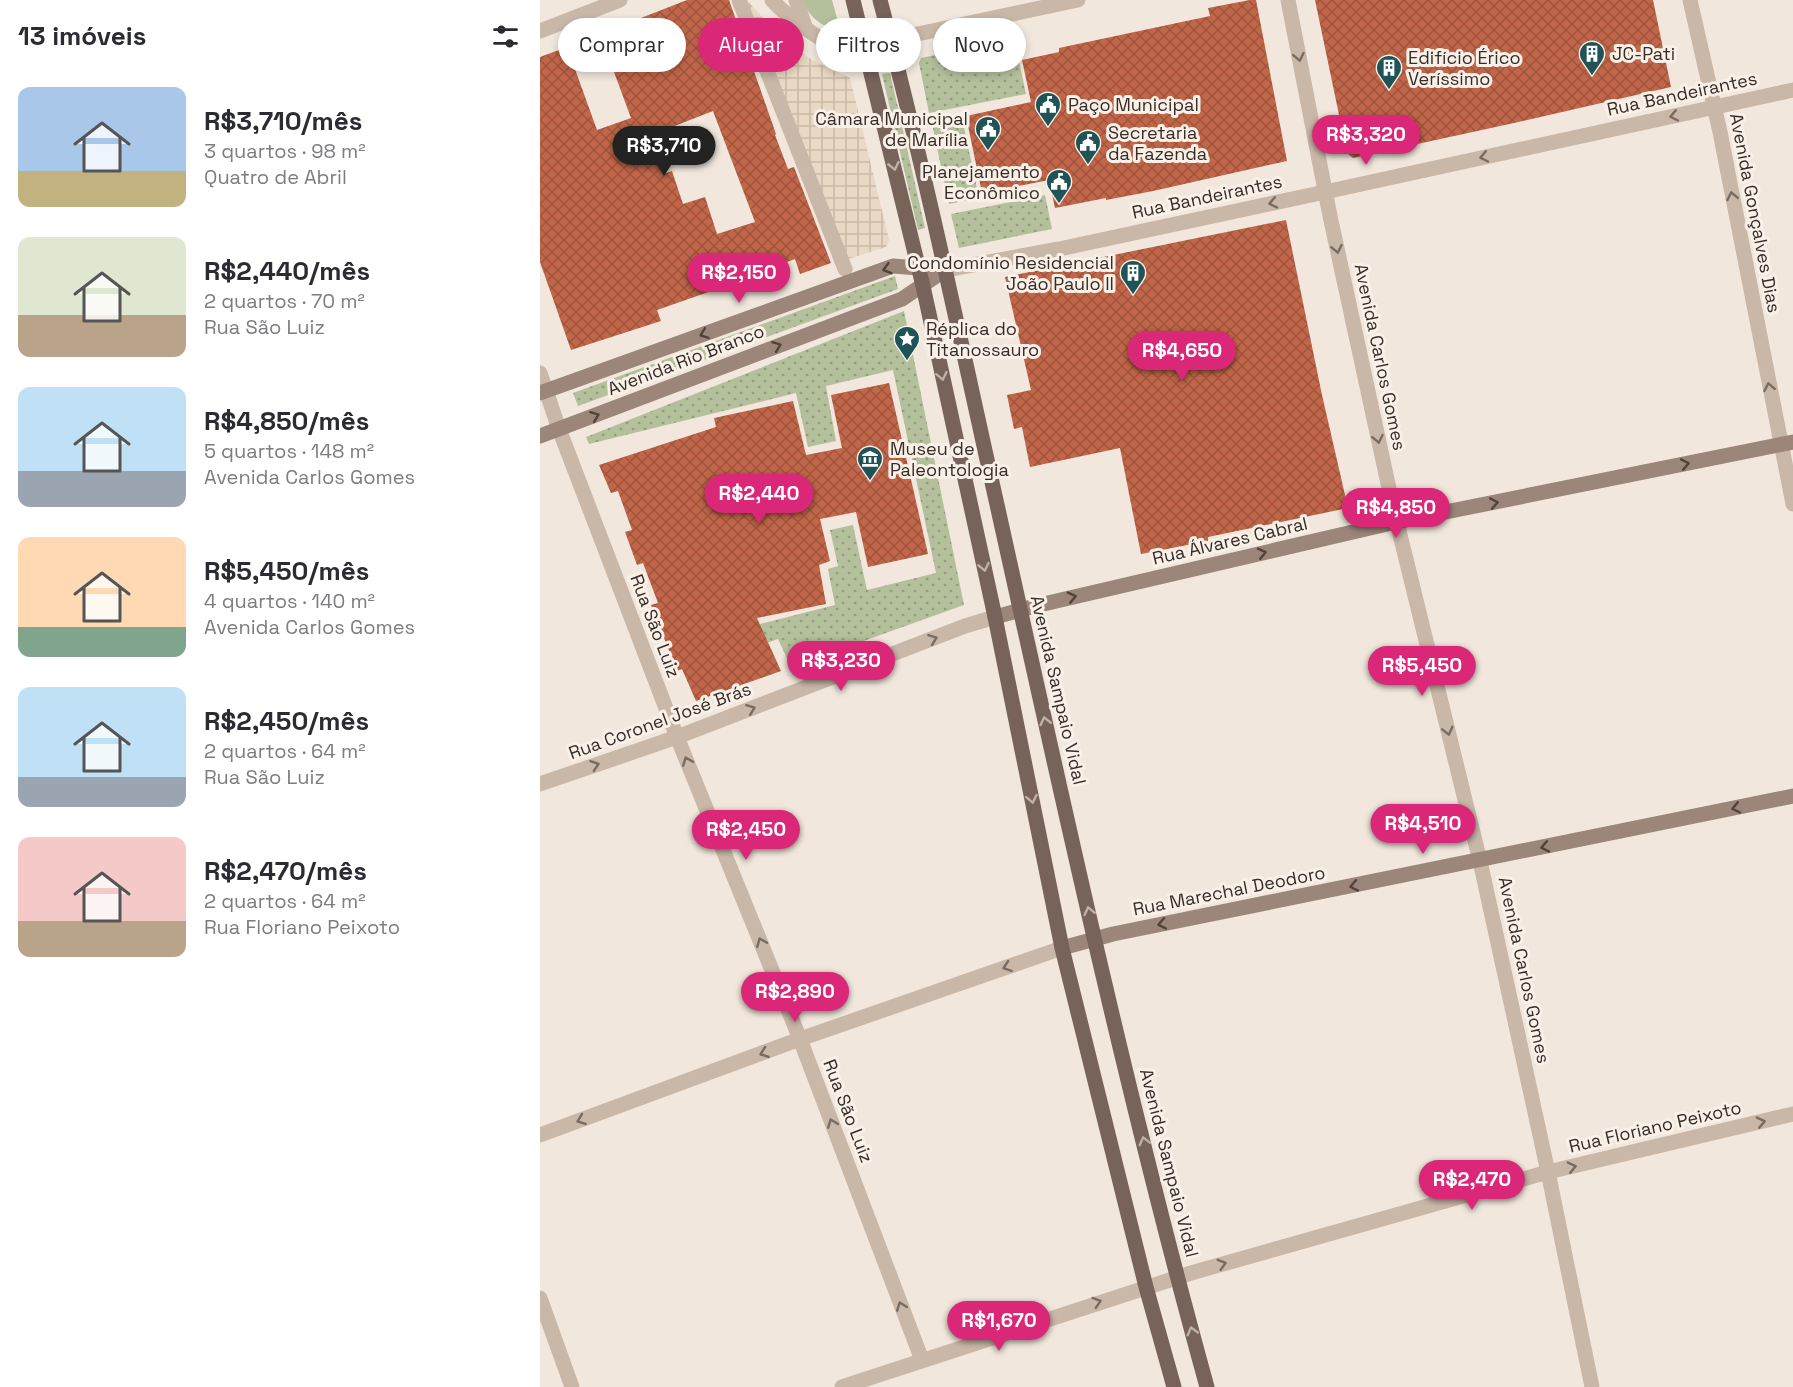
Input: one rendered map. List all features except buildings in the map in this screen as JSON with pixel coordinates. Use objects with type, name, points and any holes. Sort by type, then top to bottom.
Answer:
[{"type":"main road","points":[[853,0],[858,18]]},
{"type":"main road","name":"Avenida Sampaio Vidal","points":[[880,0],[885,18]]},
{"type":"main road","points":[[872,72],[923,286],[995,617],[1062,948],[1146,1287],[1174,1387]]},
{"type":"main road","name":"Avenida Sampaio Vidal","points":[[898,72],[1095,938],[1177,1277],[1207,1387]]},
{"type":"main road","name":"Avenida Rio Branco","points":[[543,392],[893,266],[917,266],[945,270]]},
{"type":"main road","name":"Avenida Rio Branco","points":[[540,436],[902,299],[945,270]]},
{"type":"main road","name":"Rua Álvares Cabral","points":[[995,617],[1396,522],[1787,444]]},
{"type":"main road","name":"Rua Marechal Deodoro","points":[[1062,948],[1095,938],[1793,796]]},
{"type":"street","points":[[540,31],[620,0]]},
{"type":"street","points":[[739,0],[845,269]]},
{"type":"street","points":[[772,0],[806,29],[816,34]]},
{"type":"street","points":[[796,0],[806,29]]},
{"type":"street","points":[[921,34],[1078,0]]},
{"type":"street","name":"Avenida Carlos Gomes","points":[[1288,0],[1325,192],[1396,522],[1480,861],[1592,1387]]},
{"type":"street","name":"Avenida Gonçalves Dias","points":[[1690,0],[1787,444],[1793,504]]},
{"type":"street","name":"Rua Bandeirantes","points":[[945,270],[1059,249],[1793,90]]},
{"type":"street","name":"Rua São Luiz","points":[[540,373],[543,392],[677,737],[800,1039],[922,1360]]},
{"type":"street","name":"Rua Coronel José Brás","points":[[540,784],[677,737],[965,626],[995,617]]},
{"type":"street","points":[[540,1135],[800,1039],[1062,948]]},
{"type":"street","name":"Rua Floriano Peixoto","points":[[842,1387],[1177,1277],[1548,1172],[1793,1114]]},
{"type":"street","points":[[540,1298],[572,1387]]},
{"type":"green space","points":[[803,0],[832,0],[837,18],[816,18],[816,20]]},
{"type":"green space","points":[[933,55],[933,72],[1021,72],[1026,94],[929,113],[921,72],[921,58]]},
{"type":"green space","points":[[890,73],[925,228],[918,230],[882,74]]},
{"type":"green space","points":[[962,118],[979,198],[949,204],[932,124]]},
{"type":"green space","points":[[1045,195],[1052,229],[959,248],[951,214]]},
{"type":"green space","points":[[895,276],[898,289],[578,406],[573,393]]},
{"type":"green space","points":[[904,311],[964,605],[791,667],[778,639],[764,644],[756,625],[835,605],[828,569],[838,566],[830,530],[853,525],[867,590],[936,573],[893,370],[826,386],[836,441],[808,447],[796,393],[589,444],[586,437]]},
{"type":"shaded area","points":[[741,0],[747,0],[763,18],[748,18]]},
{"type":"shaded area","points":[[804,55],[816,62],[816,72],[837,72],[850,78],[889,240],[886,247],[839,262],[768,72],[804,72]]},
{"type":"place","name":"JC-Pati","points":[[1592,77]]},
{"type":"place","name":"Edifício Érico Veríssimo","points":[[1389,91]]},
{"type":"place","name":"Paço Municipal","points":[[1048,128]]},
{"type":"place","name":"Câmara Municipal de Marília","points":[[988,152]]},
{"type":"place","name":"Secretaria da Fazenda","points":[[1088,166]]},
{"type":"place","name":"Planejamento Econômico","points":[[1059,205]]},
{"type":"place","name":"Condomínio Residencial João Paulo II","points":[[1133,296]]},
{"type":"place","name":"Réplica do Titanossauro","points":[[907,362]]},
{"type":"place","name":"Museu de Paleontologia","points":[[870,482]]}]
